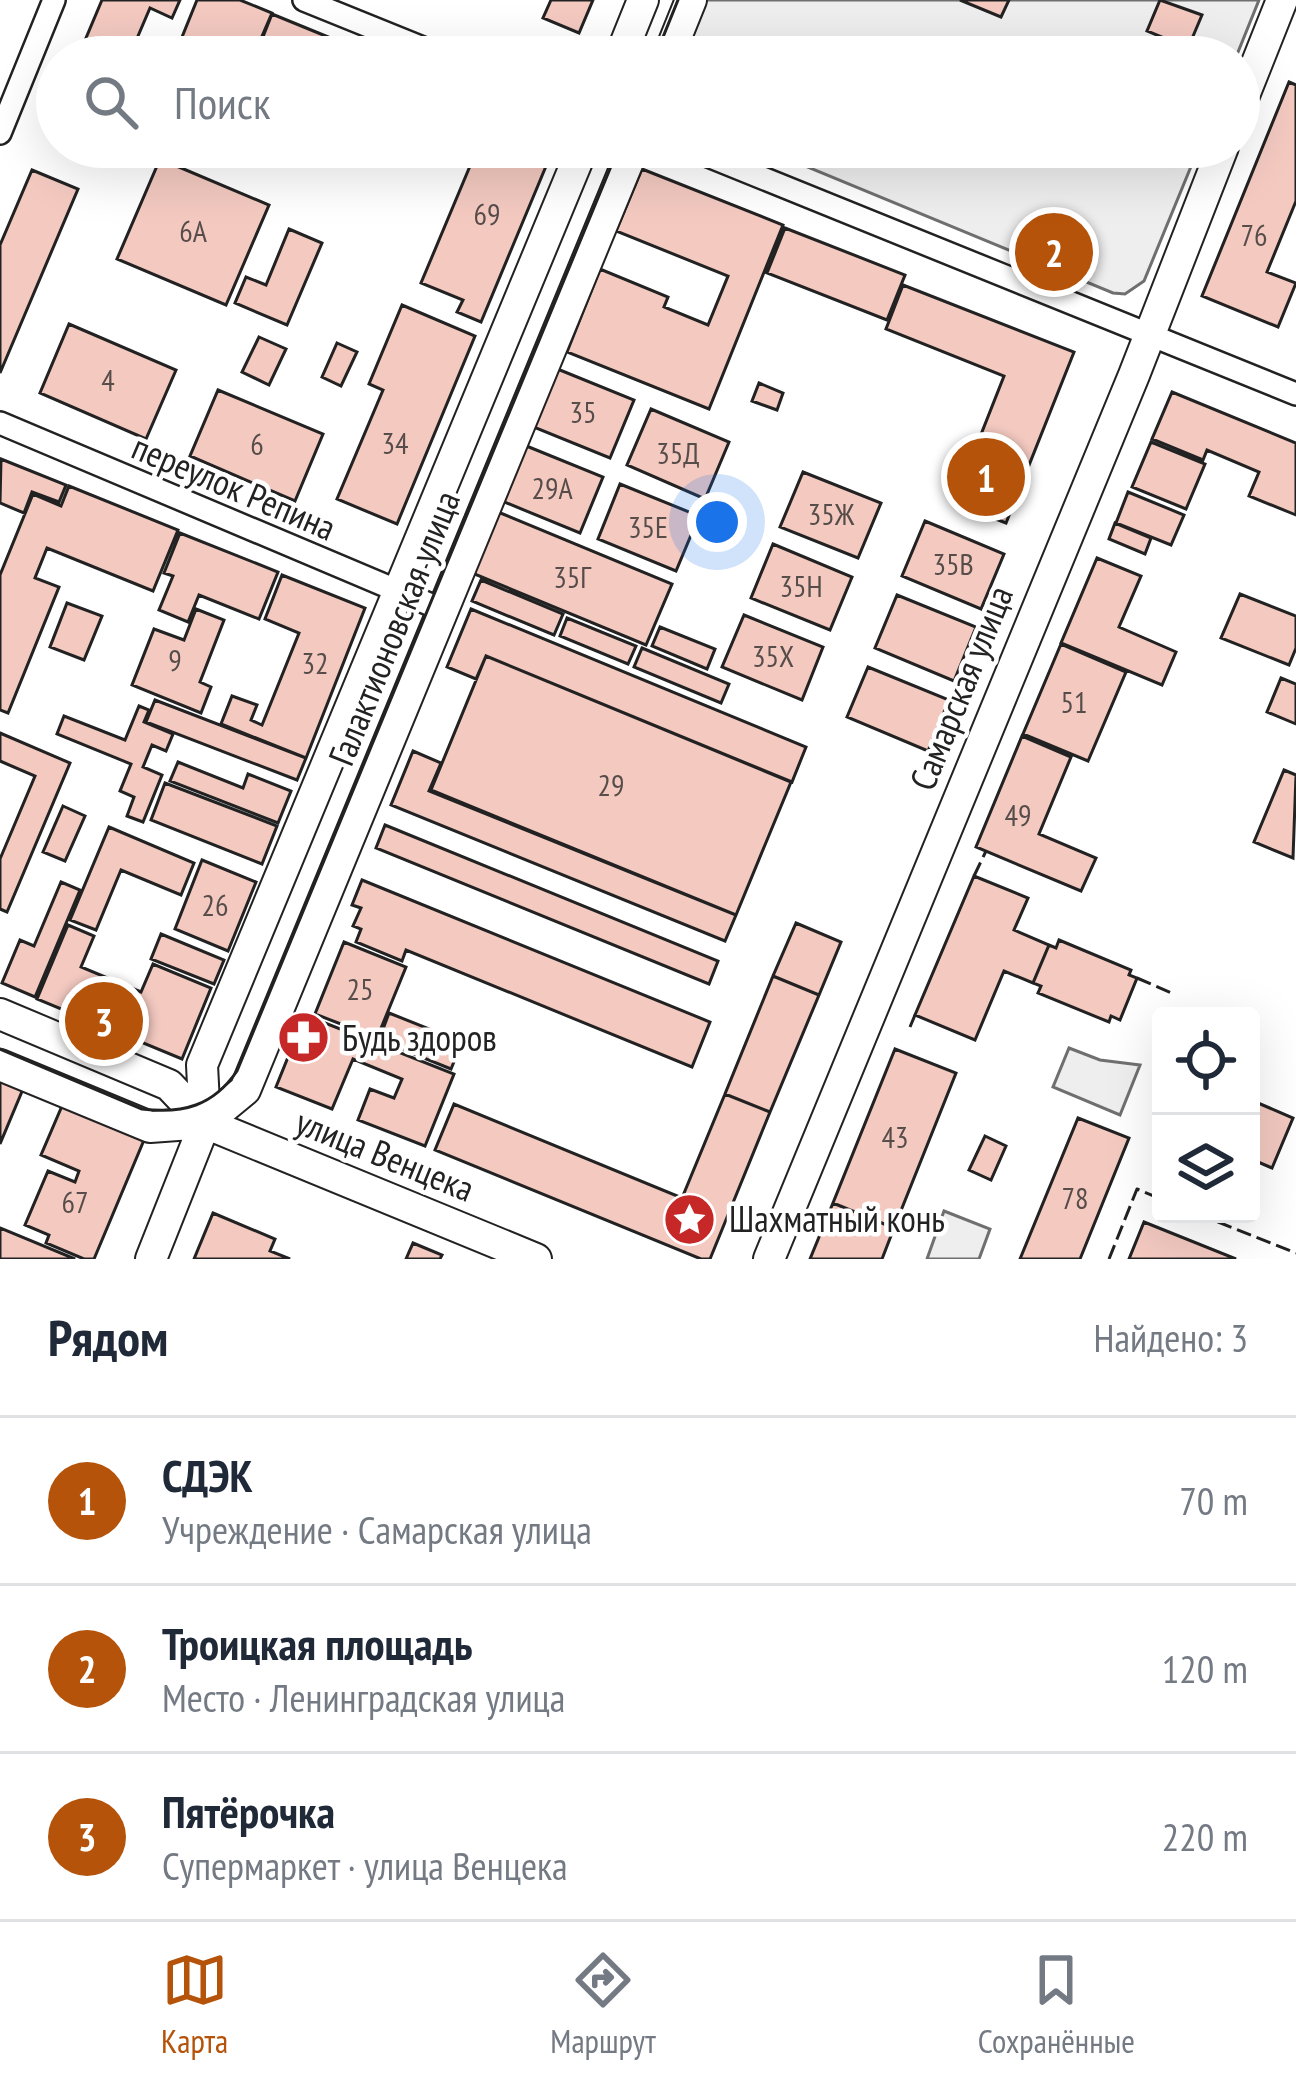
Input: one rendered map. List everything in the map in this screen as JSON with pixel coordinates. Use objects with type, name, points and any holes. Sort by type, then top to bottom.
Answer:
[{"type":"main road","points":[[628,36],[643,0]]},
{"type":"main road","points":[[676,36],[691,0]]},
{"type":"main road","points":[[1260,55],[1282,0]]},
{"type":"main road","name":"Галактионовская улица","points":[[151,1259],[205,1123],[202,1065],[574,168]]},
{"type":"main road","name":"Галактионовская улица","points":[[205,1123],[245,1090],[625,168]]},
{"type":"main road","name":"Самарская улица","points":[[769,1259],[1215,168]]},
{"type":"main road","name":"улица Венцека","points":[[0,1014],[170,1085],[205,1123],[536,1259]]},
{"type":"main road","name":"улица Венцека","points":[[0,1065],[150,1127],[205,1123]]},
{"type":"street","points":[[39,36],[54,0]]},
{"type":"street","points":[[304,0],[393,36]]},
{"type":"street","points":[[2,127],[36,44]]},
{"type":"street","points":[[738,168],[1296,394]]},
{"type":"street","name":"переулок Репина","points":[[0,424],[443,610]]},
{"type":"shaded area","points":[[704,0],[1259,0],[1244,36],[689,36]]},
{"type":"shaded area","points":[[810,168],[1190,168],[1144,281],[1125,294]]},
{"type":"shaded area","points":[[1069,1048],[1100,1060],[1140,1065],[1120,1115],[1053,1087]]},
{"type":"shaded area","points":[[944,1211],[990,1229],[979,1259],[927,1259]]},
{"type":"building","points":[[102,0],[180,0],[172,18],[150,8],[138,36],[87,36]]},
{"type":"building","points":[[197,0],[240,0],[272,13],[262,36],[182,36]]},
{"type":"building","points":[[551,0],[593,0],[579,33],[543,18]]},
{"type":"building","points":[[960,0],[1009,0],[1001,17]]},
{"type":"building","points":[[1160,0],[1202,15],[1193,36],[1159,36],[1147,31]]},
{"type":"building","points":[[272,14],[326,36],[263,36]]},
{"type":"building","points":[[1289,82],[1296,85],[1296,201],[1267,272],[1296,283],[1278,327],[1202,296],[1254,168],[1260,168],[1260,153]]},
{"type":"building","points":[[156,168],[181,168],[269,205],[226,305],[117,259]]},
{"type":"building","points":[[469,168],[545,168],[481,322],[457,312],[463,300],[421,283]]},
{"type":"building","points":[[642,169],[783,225],[709,409],[567,352],[600,269],[668,297],[664,307],[708,325],[728,276],[616,231]]},
{"type":"building","points":[[32,170],[78,189],[0,373],[0,245]]},
{"type":"building","points":[[785,228],[905,275],[887,320],[767,273]]},
{"type":"building","points":[[289,229],[322,243],[287,325],[235,303],[246,277],[266,285]]},
{"type":"building","points":[[903,285],[1074,352],[1006,523],[954,503],[1004,376],[886,329]]},
{"type":"building","points":[[402,305],[475,336],[397,524],[337,499],[383,390],[369,384]]},
{"type":"building","points":[[69,324],[176,370],[146,439],[40,393]]},
{"type":"building","points":[[259,337],[286,349],[269,385],[242,372]]},
{"type":"building","points":[[337,343],[357,352],[341,386],[322,377]]},
{"type":"building","points":[[555,368],[634,400],[610,458],[531,426]]},
{"type":"building","points":[[759,383],[783,393],[777,410],[752,401]]},
{"type":"building","points":[[218,390],[323,434],[295,501],[190,456]]},
{"type":"building","points":[[1172,392],[1296,443],[1296,515],[1249,496],[1259,472],[1207,450],[1203,460],[1152,439]]},
{"type":"building","points":[[651,409],[729,442],[705,499],[627,465]]},
{"type":"building","points":[[1151,442],[1205,464],[1186,509],[1132,487]]},
{"type":"building","points":[[524,445],[603,477],[580,533],[502,501]]},
{"type":"building","points":[[1,459],[66,485],[59,502],[32,492],[24,513],[0,503]]},
{"type":"building","points":[[803,472],[881,503],[858,558],[780,527]]},
{"type":"building","points":[[620,484],[699,516],[676,571],[598,539]]},
{"type":"building","points":[[69,486],[178,530],[153,591],[47,548],[35,578],[59,587],[8,713],[0,710],[0,575],[33,494],[61,506]]},
{"type":"building","points":[[1128,492],[1184,515],[1171,545],[1116,523]]},
{"type":"building","points":[[498,512],[672,584],[646,645],[472,573]]},
{"type":"building","points":[[925,521],[1004,554],[981,609],[902,576]]},
{"type":"building","points":[[1115,523],[1151,538],[1145,554],[1109,539]]},
{"type":"building","points":[[180,533],[278,572],[259,619],[199,595],[188,622],[159,610],[173,576],[164,573]]},
{"type":"building","points":[[773,544],[852,577],[830,630],[751,598]]},
{"type":"building","points":[[1097,558],[1141,576],[1119,627],[1176,652],[1162,685],[1061,643]]},
{"type":"building","points":[[282,575],[365,608],[306,758],[221,724],[232,696],[257,705],[251,720],[262,725],[299,633],[265,619]]},
{"type":"building","points":[[481,580],[563,614],[554,635],[472,601]]},
{"type":"building","points":[[1240,594],[1296,616],[1296,648],[1289,665],[1221,638]]},
{"type":"building","points":[[897,595],[976,627],[954,681],[875,648]]},
{"type":"building","points":[[67,603],[102,616],[84,660],[50,647]]},
{"type":"building","points":[[196,609],[224,620],[200,682],[211,687],[201,713],[132,685],[154,629],[184,640]]},
{"type":"building","points":[[471,609],[806,747],[792,782],[486,656],[476,679],[447,667]]},
{"type":"building","points":[[744,615],[823,647],[802,700],[722,667]]},
{"type":"building","points":[[567,618],[636,646],[628,664],[560,636]]},
{"type":"building","points":[[660,627],[715,649],[707,669],[652,646]]},
{"type":"building","points":[[1061,644],[1126,672],[1088,761],[1023,734]]},
{"type":"building","points":[[642,648],[729,684],[721,703],[634,667]]},
{"type":"building","points":[[486,656],[791,782],[736,915],[431,790]]},
{"type":"building","points":[[868,667],[949,700],[928,751],[847,717]]},
{"type":"building","points":[[1281,678],[1296,684],[1296,724],[1267,712]]},
{"type":"building","points":[[155,700],[306,758],[297,780],[146,722]]},
{"type":"building","points":[[139,706],[149,710],[144,722],[173,734],[166,751],[152,745],[143,767],[162,775],[143,822],[127,816],[134,797],[120,791],[131,764],[57,734],[64,716],[125,740]]},
{"type":"building","points":[[0,733],[70,763],[7,912],[0,909],[0,859],[35,776],[0,761]]},
{"type":"building","points":[[1022,736],[1071,757],[1039,834],[1096,858],[1081,891],[976,847]]},
{"type":"building","points":[[413,751],[441,763],[429,791],[736,915],[725,941],[391,805]]},
{"type":"building","points":[[178,762],[243,788],[248,774],[291,791],[278,823],[170,781]]},
{"type":"building","points":[[1284,770],[1296,775],[1293,858],[1254,842]]},
{"type":"building","points":[[165,783],[277,826],[262,864],[151,820]]},
{"type":"building","points":[[63,806],[85,816],[65,861],[43,852]]},
{"type":"building","points":[[385,825],[718,961],[709,984],[376,848]]},
{"type":"building","points":[[109,827],[194,863],[181,895],[121,870],[96,930],[70,920]]},
{"type":"building","points":[[202,860],[256,882],[228,951],[175,929]]},
{"type":"building","points":[[974,876],[1028,898],[1014,930],[1049,945],[1033,983],[1004,971],[975,1040],[915,1015]]},
{"type":"building","points":[[362,880],[710,1022],[692,1067],[406,950],[402,961],[356,942],[361,929],[353,926],[361,908],[352,905]]},
{"type":"building","points":[[61,882],[80,890],[35,997],[2,983],[20,940],[34,946]]},
{"type":"building","points":[[796,923],[841,942],[819,995],[773,976]]},
{"type":"building","points":[[68,925],[94,936],[81,967],[141,992],[153,964],[211,988],[182,1059],[37,999]]},
{"type":"building","points":[[161,934],[224,960],[214,984],[151,959]]},
{"type":"building","points":[[1059,940],[1131,970],[1129,975],[1137,978],[1120,1020],[1111,1016],[1109,1022],[1038,993],[1041,986],[1033,983],[1049,945],[1056,948]]},
{"type":"building","points":[[344,942],[406,967],[377,1038],[315,1014]]},
{"type":"building","points":[[773,976],[819,995],[770,1112],[725,1094]]},
{"type":"building","points":[[389,1013],[462,1042],[451,1069],[379,1040]]},
{"type":"building","points":[[305,1015],[454,1074],[425,1146],[358,1120],[370,1089],[394,1098],[402,1079],[353,1059],[332,1109],[276,1087]]},
{"type":"building","points":[[895,1049],[956,1073],[894,1228],[833,1203]]},
{"type":"building","points":[[0,1080],[23,1089],[0,1144]]},
{"type":"building","points":[[725,1094],[770,1112],[710,1259],[435,1150],[454,1104],[682,1198]]},
{"type":"building","points":[[1260,1104],[1293,1118],[1272,1168],[1260,1163]]},
{"type":"building","points":[[62,1106],[144,1140],[94,1259],[46,1243],[49,1235],[25,1225],[48,1171],[75,1182],[79,1171],[41,1155]]},
{"type":"building","points":[[1078,1118],[1129,1138],[1080,1259],[1020,1259]]},
{"type":"building","points":[[985,1136],[1006,1146],[991,1180],[969,1170]]},
{"type":"building","points":[[833,1203],[894,1228],[882,1259],[810,1259]]},
{"type":"building","points":[[213,1213],[275,1239],[270,1251],[290,1259],[194,1259]]},
{"type":"building","points":[[1144,1222],[1236,1259],[1129,1259]]},
{"type":"building","points":[[0,1228],[75,1259],[0,1259]]},
{"type":"building","points":[[413,1243],[442,1255],[440,1259],[406,1259]]},
{"type":"tram line","points":[[663,36],[678,0]]},
{"type":"tram line","points":[[0,1049],[142,1109],[196,1105],[218,1092],[237,1071],[610,168]]},
{"type":"fence","points":[[974,876],[986,851]]},
{"type":"fence","points":[[1137,978],[1174,994]]},
{"type":"fence","points":[[910,1027],[915,1015]]},
{"type":"fence","points":[[1109,1259],[1137,1189],[1152,1195]]},
{"type":"fence","points":[[1221,1223],[1296,1253]]},
{"type":"place","name":"Троицкая площадь","points":[[1054,252]]},
{"type":"place","name":"СДЭК","points":[[986,477]]},
{"type":"place","name":"Пятёрочка","points":[[104,1021]]},
{"type":"place","name":"Будь здоров","points":[[303,1038]]},
{"type":"place","name":"Шахматный конь","points":[[690,1219]]}]
